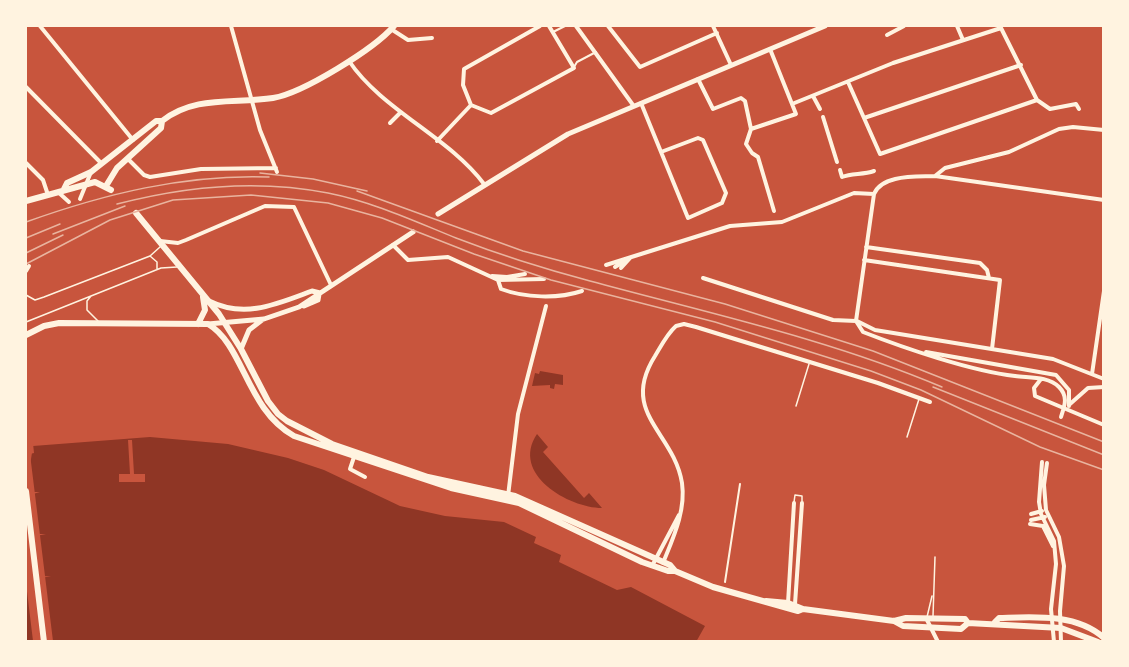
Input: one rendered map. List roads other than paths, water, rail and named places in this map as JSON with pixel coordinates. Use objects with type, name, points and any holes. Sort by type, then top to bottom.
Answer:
[{"type":"highway","points":[[61,190],[67,183],[91,172],[156,121],[162,121],[171,114],[196,104],[252,100],[292,93],[349,60],[393,27]]},
{"type":"highway","points":[[26,201],[98,182],[108,188],[127,158],[161,128],[162,121]]},
{"type":"highway","points":[[136,213],[226,324],[262,392],[278,414],[355,454]]},
{"type":"highway","points":[[198,324],[206,310],[202,294]]},
{"type":"highway","points":[[26,335],[51,324],[208,324],[220,333],[258,400],[276,423],[294,436],[355,454],[451,488],[508,497],[656,559],[662,566]]},
{"type":"highway","points":[[26,491],[44,642]]},
{"type":"highway","points":[[508,497],[652,566],[675,570],[713,587],[798,611],[803,609]]},
{"type":"highway","points":[[766,601],[792,603],[803,609],[835,615],[894,621],[903,626],[931,623],[961,629],[968,623],[995,622],[1001,626],[1057,628],[1098,642]]},
{"type":"highway","points":[[995,622],[999,618],[1060,619],[1077,624],[1104,638]]},
{"type":"main road","points":[[438,214],[552,143],[640,102],[825,26]]},
{"type":"main road","points":[[208,324],[264,319],[318,300],[320,293],[331,285],[412,232]]},
{"type":"main road","points":[[209,301],[232,310],[246,311],[312,291],[320,293]]},
{"type":"main road","points":[[241,349],[249,330],[264,319]]},
{"type":"street","points":[[40,26],[133,140]]},
{"type":"street","points":[[127,158],[144,175],[150,177],[201,169],[276,170],[252,100],[231,26]]},
{"type":"street","points":[[540,26],[464,69],[463,85],[471,105],[491,113],[574,68],[577,62],[596,52]]},
{"type":"street","points":[[549,26],[574,68]]},
{"type":"street","points":[[553,32],[565,26]]},
{"type":"street","points":[[576,26],[633,105]]},
{"type":"street","points":[[608,26],[640,68],[717,33]]},
{"type":"street","points":[[713,26],[731,65]]},
{"type":"street","points":[[887,35],[904,26]]},
{"type":"street","points":[[957,26],[963,40]]},
{"type":"street","points":[[393,27],[408,40],[432,38]]},
{"type":"street","points":[[792,104],[1001,28],[1037,100],[1050,109],[1076,104],[1079,109]]},
{"type":"street","points":[[751,129],[796,114],[770,49]]},
{"type":"street","points":[[349,60],[358,72],[401,112],[472,168],[484,184]]},
{"type":"street","points":[[864,118],[1021,65]]},
{"type":"street","points":[[697,79],[713,109],[743,100],[751,129],[746,144],[748,150],[758,157],[774,211]]},
{"type":"street","points":[[848,82],[880,154],[1037,100]]},
{"type":"street","points":[[26,87],[101,163]]},
{"type":"street","points":[[813,96],[820,109]]},
{"type":"street","points":[[640,102],[688,218],[723,203],[726,193],[703,140],[698,138],[661,152]]},
{"type":"street","points":[[437,141],[471,105]]},
{"type":"street","points":[[390,123],[401,112]]},
{"type":"street","points":[[823,117],[837,162]]},
{"type":"street","points":[[935,176],[945,168],[1009,153],[1059,129],[1073,127],[1104,130]]},
{"type":"street","points":[[26,163],[43,180],[48,195]]},
{"type":"street","points":[[840,170],[842,177],[858,176],[874,171]]},
{"type":"street","points":[[80,199],[91,172]]},
{"type":"street","points":[[1104,200],[935,176],[885,182],[876,188],[874,194],[856,321],[863,332],[996,372],[1041,379],[1059,387],[1066,402],[1062,418],[1075,397],[1088,388],[1104,387]]},
{"type":"street","points":[[61,190],[69,202]]},
{"type":"street","points":[[606,265],[730,226],[782,222],[854,193],[874,194]]},
{"type":"street","points":[[160,240],[178,243],[265,206],[294,207],[331,285]]},
{"type":"street","points":[[393,245],[408,260],[448,257],[498,280],[544,279]]},
{"type":"street","points":[[866,247],[980,263],[987,270],[989,278]]},
{"type":"street","points":[[615,267],[634,255]]},
{"type":"street","points":[[621,268],[634,255]]},
{"type":"street","points":[[864,260],[1000,280],[992,350]]},
{"type":"street","points":[[491,276],[507,277],[525,274]]},
{"type":"street","points":[[703,279],[833,320],[856,321],[875,330],[1053,358],[1104,379]]},
{"type":"street","points":[[498,280],[501,289],[509,291],[554,296],[582,291]]},
{"type":"street","points":[[1092,374],[1104,291]]},
{"type":"street","points":[[508,497],[518,414],[546,306]]},
{"type":"street","points":[[662,566],[680,519],[682,487],[678,468],[648,416],[643,378],[674,327],[688,324],[930,402]]},
{"type":"street","points":[[925,352],[931,351],[964,361],[1056,375],[1069,390],[1069,406]]},
{"type":"street","points":[[1041,379],[1034,388],[1035,396],[1077,416],[1104,425]]},
{"type":"street","points":[[355,454],[351,470],[365,477]]},
{"type":"street","points":[[1044,463],[1038,493],[1055,549],[1056,564],[1051,618],[1061,642]]},
{"type":"street","points":[[725,582],[740,484]]},
{"type":"street","points":[[792,603],[794,503]]},
{"type":"street","points":[[792,603],[802,503]]},
{"type":"street","points":[[652,566],[679,514]]},
{"type":"street","points":[[1032,514],[1044,514]]},
{"type":"street","points":[[1044,514],[1030,522],[1043,526],[1055,549]]},
{"type":"street","points":[[1044,514],[1059,537],[1064,566],[1060,619],[1054,642]]},
{"type":"street","points":[[931,623],[938,642]]},
{"type":"lane","points":[[26,295],[35,300],[150,256],[157,251],[160,240]]},
{"type":"lane","points":[[150,256],[157,262],[157,269]]},
{"type":"lane","points":[[26,322],[157,269],[181,268]]},
{"type":"lane","points":[[94,294],[87,301],[86,306],[99,323]]},
{"type":"lane","points":[[796,406],[810,362]]},
{"type":"lane","points":[[907,437],[919,398]]},
{"type":"lane","points":[[794,503],[795,495],[802,496],[802,503]]},
{"type":"lane","points":[[931,623],[935,557]]},
{"type":"lane","points":[[931,623],[928,601],[932,595]]},
{"type":"railway","points":[[260,173],[313,179],[367,191]]},
{"type":"railway","points":[[26,222],[85,203],[145,188],[207,179],[269,177]]},
{"type":"railway","points":[[117,204],[169,193],[222,186],[275,186],[328,193],[377,207],[523,261],[812,341],[942,387]]},
{"type":"railway","points":[[357,191],[523,251],[725,304],[873,351],[1104,442]]},
{"type":"railway","points":[[26,264],[110,220],[173,200],[251,195],[328,203],[382,218],[474,254],[551,280],[715,322],[871,371],[921,390],[1040,447],[1104,470]]},
{"type":"railway","points":[[53,234],[125,206]]},
{"type":"railway","points":[[26,238],[60,224]]},
{"type":"railway","points":[[26,253],[63,235]]},
{"type":"railway","points":[[933,387],[1104,455]]}]
